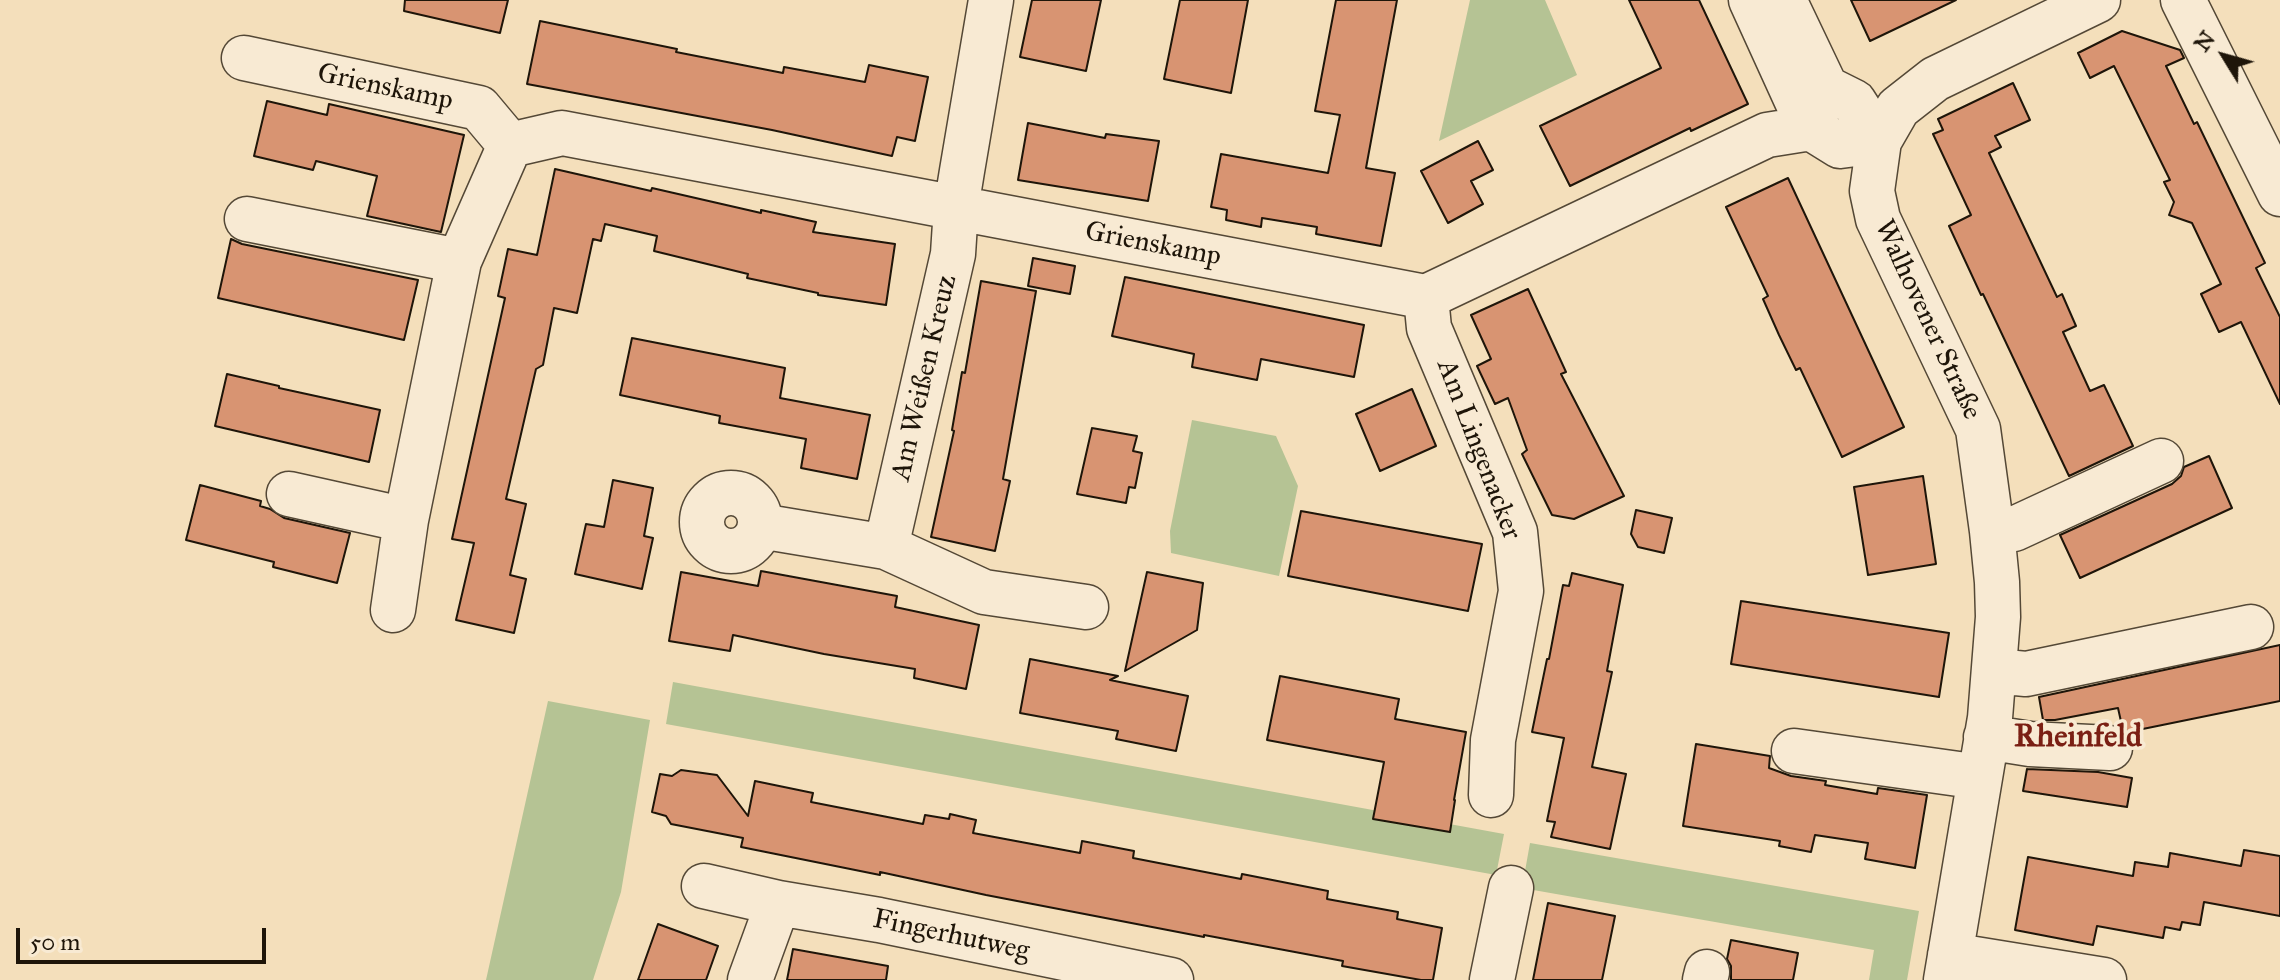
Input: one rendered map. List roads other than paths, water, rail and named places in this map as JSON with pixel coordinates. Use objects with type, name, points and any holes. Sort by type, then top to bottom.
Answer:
[{"type":"street","name":"Am Weißen Kreuz","points":[[886,547],[953,254],[956,208],[991,0]]},
{"type":"street","points":[[1751,0],[1811,106],[1840,146],[1879,141],[1898,108],[1935,79],[2098,0]]},
{"type":"street","points":[[1784,0],[1811,106]]},
{"type":"street","points":[[2183,0],[2280,194]]},
{"type":"street","name":"Grienskamp","points":[[244,58],[479,108],[510,145],[562,133],[1426,297]]},
{"type":"street","points":[[1426,297],[1767,135],[1811,106]]},
{"type":"street","name":"Walhovener Straße","points":[[1879,141],[1872,191],[1878,219],[1978,429],[1997,582],[1995,671],[1948,968]]},
{"type":"street","points":[[393,610],[406,520],[459,261],[510,145]]},
{"type":"street","points":[[247,219],[459,261]]},
{"type":"street","name":"Am Lingenacker","points":[[1426,297],[1429,328],[1515,532],[1521,591],[1493,740],[1491,795]]},
{"type":"street","points":[[1992,531],[2014,529],[2161,461]]},
{"type":"street","points":[[289,494],[406,520]]},
{"type":"street","points":[[760,526],[886,547],[984,592],[1086,607]]},
{"type":"street","points":[[1995,671],[2026,674],[2251,627]]},
{"type":"street","points":[[1794,751],[1983,757],[2030,744],[2110,748]]},
{"type":"street","name":"Fingerhutweg","points":[[704,886],[1171,980]]},
{"type":"street","points":[[1492,980],[1511,888]]},
{"type":"street","points":[[750,980],[778,903]]},
{"type":"street","points":[[1948,968],[2104,980]]},
{"type":"district","name":"Rheinfeld","points":[[2078,738]]}]
